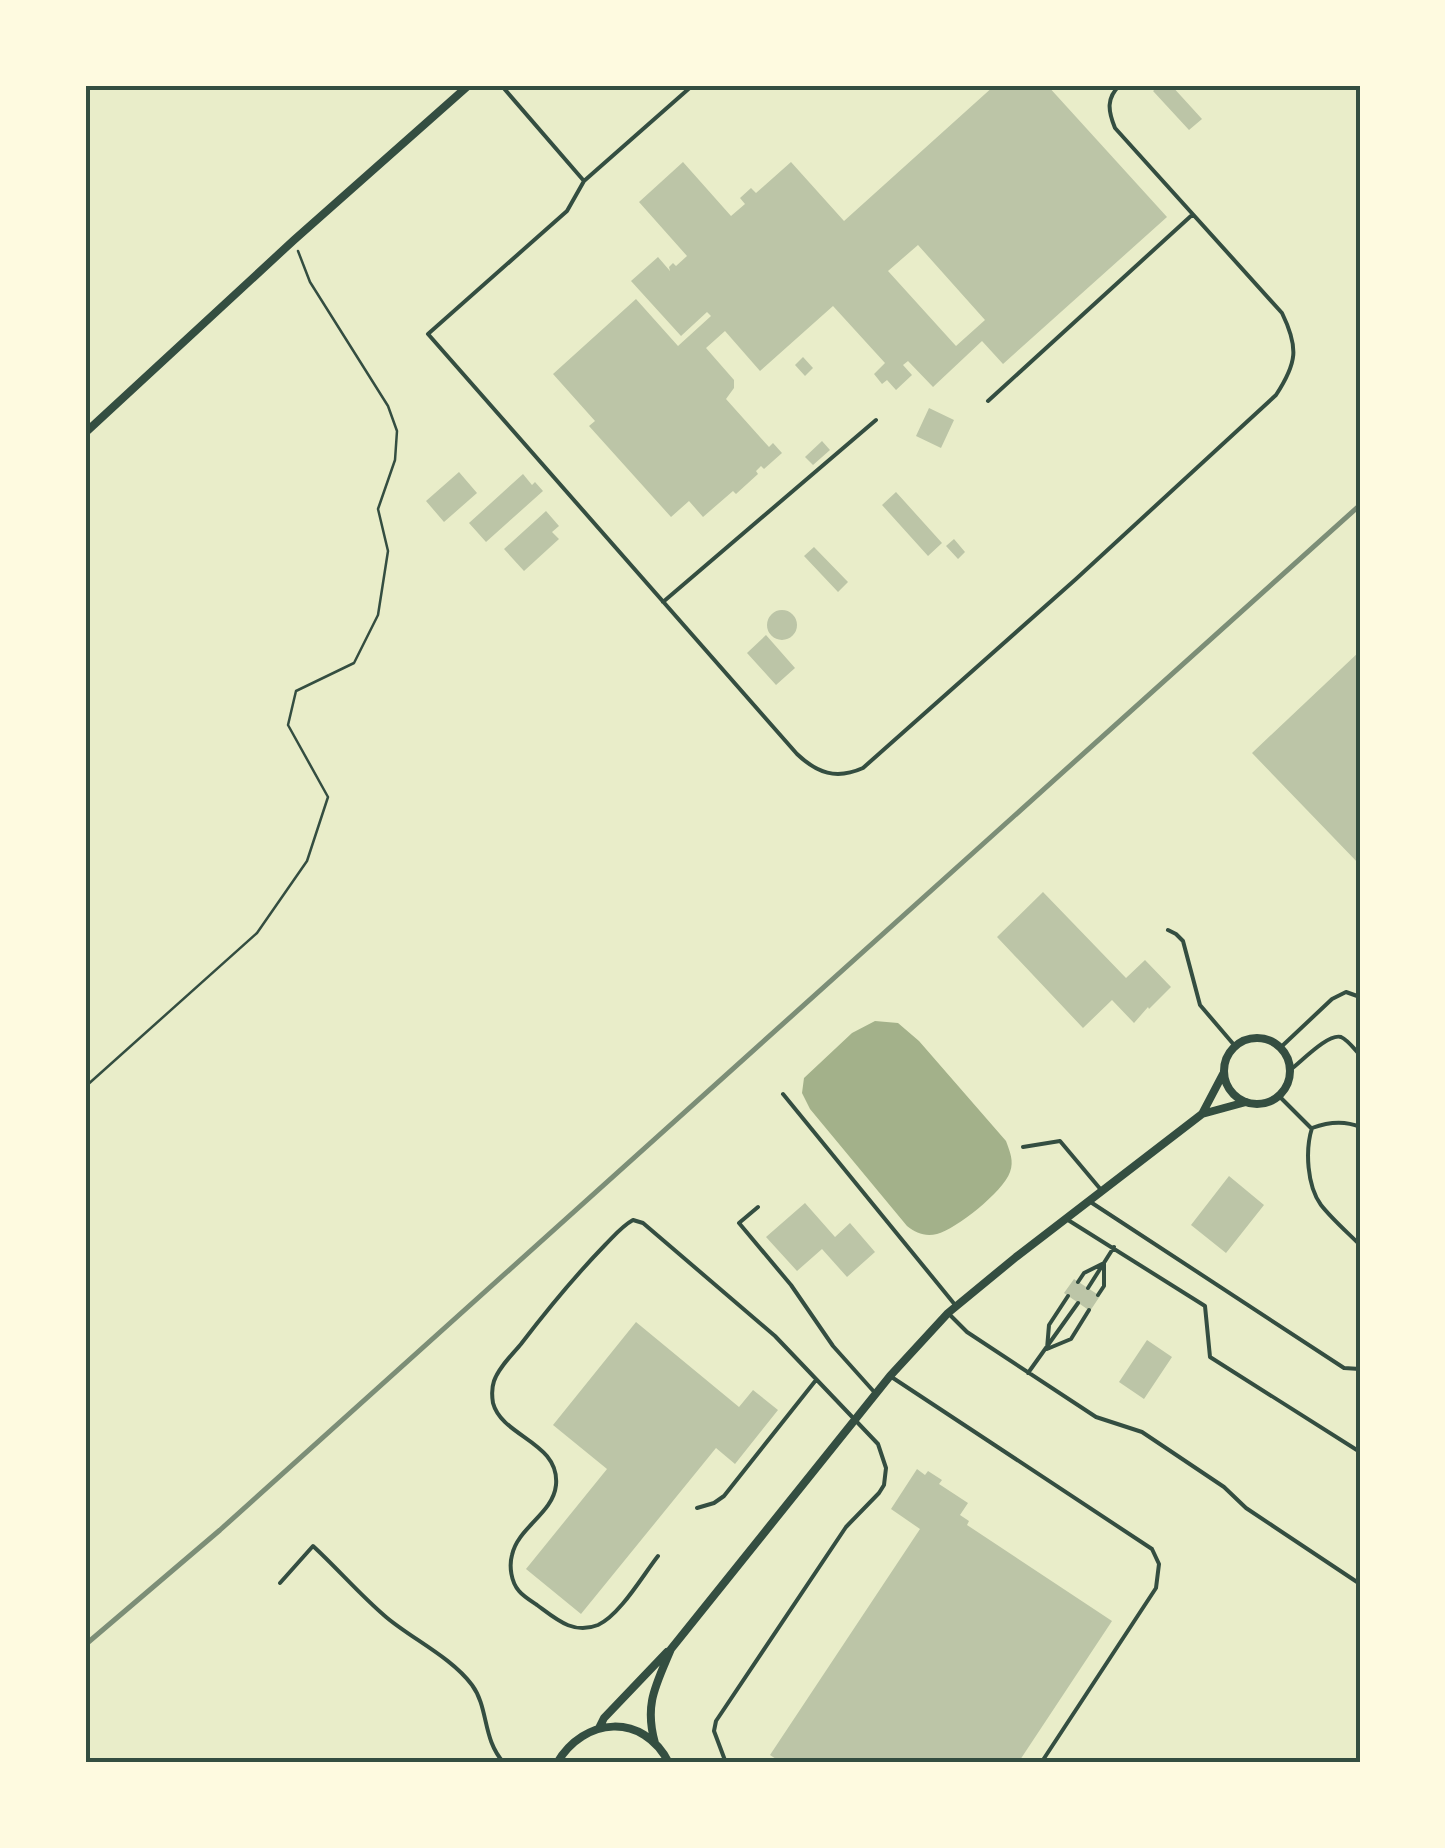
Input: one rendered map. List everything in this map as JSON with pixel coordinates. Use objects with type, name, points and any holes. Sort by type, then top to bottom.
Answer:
[{"type":"street","points":[[85,432],[469,85]]},
{"type":"street","points":[[598,1728],[649,1668],[671,1649],[890,1376],[948,1313],[1202,1114],[1246,1102],[1260,1104],[1279,1096],[1290,1070],[1280,1048],[1258,1038],[1235,1046],[1202,1114]]},
{"type":"street","points":[[1224,1072],[1230,1091],[1246,1102]]},
{"type":"street","points":[[655,1743],[650,1701],[671,1649]]},
{"type":"street","points":[[557,1763],[574,1740],[598,1728],[614,1726],[643,1734],[669,1763]]},
{"type":"lane","points":[[502,85],[584,181]]},
{"type":"lane","points":[[692,85],[584,181],[567,211],[428,334],[810,766],[838,775],[862,768],[1091,566],[1276,395],[1290,374],[1293,335],[1282,313],[1115,128],[1109,102],[1120,85]]},
{"type":"lane","points":[[988,402],[1192,215]]},
{"type":"lane","points":[[663,602],[876,420]]},
{"type":"lane","points":[[1168,930],[1182,941],[1200,1006],[1235,1046]]},
{"type":"lane","points":[[1280,1048],[1338,995],[1346,992],[1360,997]]},
{"type":"lane","points":[[1290,1070],[1334,1037],[1342,1038],[1360,1055]]},
{"type":"lane","points":[[783,1094],[956,1306]]},
{"type":"lane","points":[[1279,1096],[1312,1128]]},
{"type":"lane","points":[[1312,1128],[1346,1122],[1360,1127]]},
{"type":"lane","points":[[1312,1128],[1308,1150],[1314,1192],[1319,1203],[1360,1245]]},
{"type":"lane","points":[[1023,1147],[1060,1141],[1102,1191]]},
{"type":"lane","points":[[1089,1201],[1344,1368],[1360,1369]]},
{"type":"lane","points":[[758,1207],[739,1224],[792,1285],[839,1354],[876,1394]]},
{"type":"lane","points":[[1066,1218],[1204,1306],[1210,1357],[1360,1452]]},
{"type":"lane","points":[[658,1556],[608,1619],[584,1628],[563,1625],[520,1592],[510,1565],[514,1548],[548,1506],[555,1490],[555,1474],[548,1456],[499,1414],[493,1403],[493,1384],[499,1371],[588,1263],[634,1220],[640,1221],[775,1336],[878,1444],[886,1468],[879,1493],[846,1527],[716,1722],[714,1731],[726,1763]]},
{"type":"lane","points":[[1088,1288],[1114,1247]]},
{"type":"lane","points":[[1078,1282],[1084,1273],[1104,1263]]},
{"type":"lane","points":[[1098,1295],[1104,1286],[1104,1263]]},
{"type":"lane","points":[[1047,1349],[1048,1325],[1068,1296]]},
{"type":"lane","points":[[1028,1373],[1078,1303]]},
{"type":"lane","points":[[1047,1349],[1070,1338],[1088,1310]]},
{"type":"lane","points":[[948,1313],[967,1332],[1096,1417],[1142,1432],[1360,1584]]},
{"type":"lane","points":[[890,1376],[1152,1549],[1159,1564],[1156,1588],[1040,1763]]},
{"type":"lane","points":[[697,1508],[724,1496],[816,1380]]},
{"type":"lane","points":[[280,1583],[312,1546],[385,1616],[473,1686],[493,1749],[504,1763]]},
{"type":"path","points":[[85,1088],[257,933],[307,861],[328,797],[288,725],[296,691],[354,662],[378,615],[388,550],[378,509],[395,460],[398,431],[388,406],[310,282],[294,240]]},
{"type":"shaded area","points":[[875,1021],[898,1023],[919,1041],[1006,1141],[1010,1153],[1010,1172],[989,1199],[937,1234],[921,1234],[907,1226],[810,1109],[802,1093],[804,1078],[852,1033]]},
{"type":"building","points":[[995,85],[1047,85],[1167,217],[1003,364],[982,341],[933,387],[908,361],[903,365],[912,375],[896,390],[887,380],[882,384],[874,374],[885,363],[833,306],[760,371],[725,331],[706,348],[734,380],[734,388],[726,399],[769,447],[773,443],[782,453],[764,469],[761,466],[758,474],[736,494],[733,491],[703,517],[689,501],[671,517],[589,426],[595,421],[553,374],[636,299],[678,346],[711,316],[707,312],[681,336],[631,281],[658,257],[670,271],[673,263],[676,266],[687,256],[639,202],[683,162],[731,216],[745,204],[740,198],[751,188],[756,193],[791,162],[844,221]],"holes":[[[918,245],[985,320],[956,346],[888,271]]]},
{"type":"building","points":[[1160,85],[1171,85],[1202,119],[1189,130],[1153,91]]},
{"type":"building","points":[[803,357],[813,368],[805,376],[795,365]]},
{"type":"building","points":[[929,408],[954,420],[941,448],[916,436]]},
{"type":"building","points":[[822,441],[830,450],[813,465],[805,457]]},
{"type":"building","points":[[459,472],[477,493],[444,522],[426,501]]},
{"type":"building","points":[[523,474],[543,491],[486,542],[469,523]]},
{"type":"building","points":[[896,492],[942,543],[928,556],[882,505]]},
{"type":"building","points":[[546,511],[559,526],[552,532],[559,539],[524,571],[504,549]]},
{"type":"building","points":[[954,539],[965,552],[958,559],[946,546]]},
{"type":"building","points":[[814,547],[848,582],[838,592],[804,556]]},
{"type":"building","points":[[782,610],[793,614],[797,625],[793,636],[782,640],[771,636],[767,625],[771,614]]},
{"type":"building","points":[[766,635],[795,668],[776,685],[747,653]]},
{"type":"building","points":[[1360,651],[1360,865],[1252,753]]},
{"type":"building","points":[[1043,892],[1126,978],[1145,960],[1171,987],[1134,1023],[1112,1000],[1083,1028],[997,937]]},
{"type":"building","points":[[1229,1176],[1264,1205],[1226,1253],[1191,1225]]},
{"type":"building","points":[[805,1203],[835,1237],[850,1223],[875,1252],[847,1277],[822,1249],[797,1271],[766,1237]]},
{"type":"building","points":[[1074,1279],[1100,1296],[1090,1311],[1064,1293]]},
{"type":"building","points":[[636,1322],[739,1407],[753,1390],[778,1410],[735,1464],[716,1448],[581,1614],[526,1569],[607,1469],[553,1425]]},
{"type":"building","points":[[1147,1340],[1172,1357],[1144,1399],[1119,1382]]},
{"type":"building","points":[[917,1469],[942,1480],[939,1484],[968,1503],[960,1515],[969,1521],[967,1525],[1112,1621],[1018,1763],[782,1763],[770,1755],[920,1529],[891,1509]]},
{"type":"railway","points":[[85,1645],[220,1530],[1360,505]]}]
